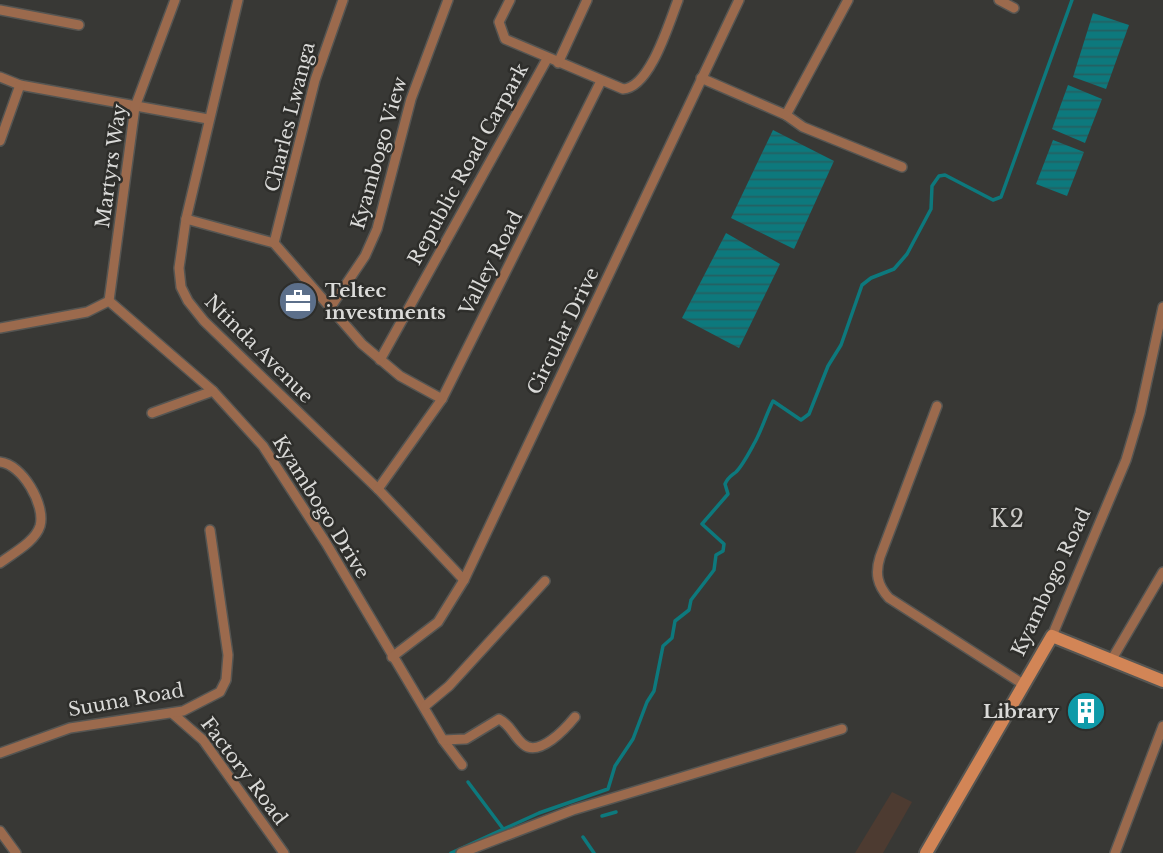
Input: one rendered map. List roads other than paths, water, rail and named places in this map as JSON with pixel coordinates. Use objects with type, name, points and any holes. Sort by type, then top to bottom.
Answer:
[{"type":"street","name":"Martyrs Way","points":[[109,302],[135,107],[175,0]]},
{"type":"street","name":"Ntinda Avenue","points":[[238,0],[186,219],[179,268],[181,287],[188,301],[316,432],[378,489],[464,580]]},
{"type":"street","name":"Charles Lwanga","points":[[274,243],[315,80],[343,0]]},
{"type":"street","name":"Kyambogo View","points":[[330,308],[365,256],[377,229],[411,99],[448,0]]},
{"type":"street","points":[[510,0],[499,22],[501,35],[511,44],[623,89],[638,84],[648,71],[678,0]]},
{"type":"street","points":[[558,63],[587,0]]},
{"type":"street","name":"Circular Drive","points":[[392,657],[438,622],[464,580],[739,0]]},
{"type":"street","points":[[786,115],[848,0]]},
{"type":"street","points":[[999,0],[1014,8]]},
{"type":"street","points":[[0,10],[79,25]]},
{"type":"street","name":"Republic Road Carpark","points":[[380,360],[547,59]]},
{"type":"street","points":[[0,78],[20,85],[208,119]]},
{"type":"street","points":[[701,78],[786,115],[803,127],[902,167]]},
{"type":"street","name":"Valley Road","points":[[378,489],[442,399],[601,81]]},
{"type":"street","points":[[0,141],[20,85]]},
{"type":"street","points":[[186,219],[274,243],[330,308],[380,360],[400,376],[442,399]]},
{"type":"street","points":[[0,328],[87,312],[109,302]]},
{"type":"street","name":"Kyambogo Drive","points":[[109,302],[213,390],[247,427],[278,468],[392,657],[425,706],[443,740],[462,765]]},
{"type":"street","name":"Kyambogo Road","points":[[926,853],[1052,636],[1126,460],[1140,414],[1163,307]]},
{"type":"street","points":[[152,413],[213,390]]},
{"type":"street","points":[[937,406],[880,557],[877,574],[879,584],[889,598],[1023,684]]},
{"type":"street","points":[[0,462],[19,470],[30,486],[40,515],[34,537],[0,563]]},
{"type":"street","name":"Suuna Road","points":[[0,753],[70,728],[172,713],[215,697],[226,680],[228,655],[210,530]]},
{"type":"street","points":[[1112,659],[1163,572]]},
{"type":"street","points":[[425,706],[449,686],[545,581]]},
{"type":"street","points":[[1052,636],[1163,681]]},
{"type":"street","name":"Factory Road","points":[[172,713],[203,740],[284,853]]},
{"type":"street","points":[[443,740],[466,738],[499,719],[523,745],[533,747],[559,737],[575,717]]},
{"type":"street","points":[[1115,853],[1163,726]]},
{"type":"street","points":[[461,853],[573,810],[842,730]]},
{"type":"street","points":[[0,831],[16,853]]},
{"type":"water","points":[[1093,13],[1129,25],[1106,89],[1073,77]]},
{"type":"water","points":[[1068,85],[1102,99],[1085,143],[1052,129]]},
{"type":"water","points":[[773,130],[834,161],[794,249],[731,218]]},
{"type":"water","points":[[1053,140],[1084,152],[1067,196],[1036,184]]},
{"type":"water","points":[[726,233],[780,264],[739,348],[682,318]]},
{"type":"waterway","points":[[451,853],[539,813],[608,789],[615,766],[633,739],[654,691],[663,646],[672,638],[675,621],[689,610],[691,600],[714,570],[716,555],[723,551],[724,544],[702,524],[728,494],[725,484],[746,458],[773,401],[801,420],[809,414],[828,366],[841,345],[862,285],[871,278],[894,269],[907,254],[931,209],[932,186],[939,176],[945,175],[993,200],[1001,197],[1072,0]]},
{"type":"waterway","points":[[468,782],[504,830]]},
{"type":"waterway","points":[[602,816],[616,812]]},
{"type":"waterway","points":[[583,837],[594,853]]},
{"type":"place","name":"Teltec investments","points":[[298,301]]},
{"type":"place","name":"Library","points":[[1086,711]]},
{"type":"district","name":"K2","points":[[1008,519]]}]
